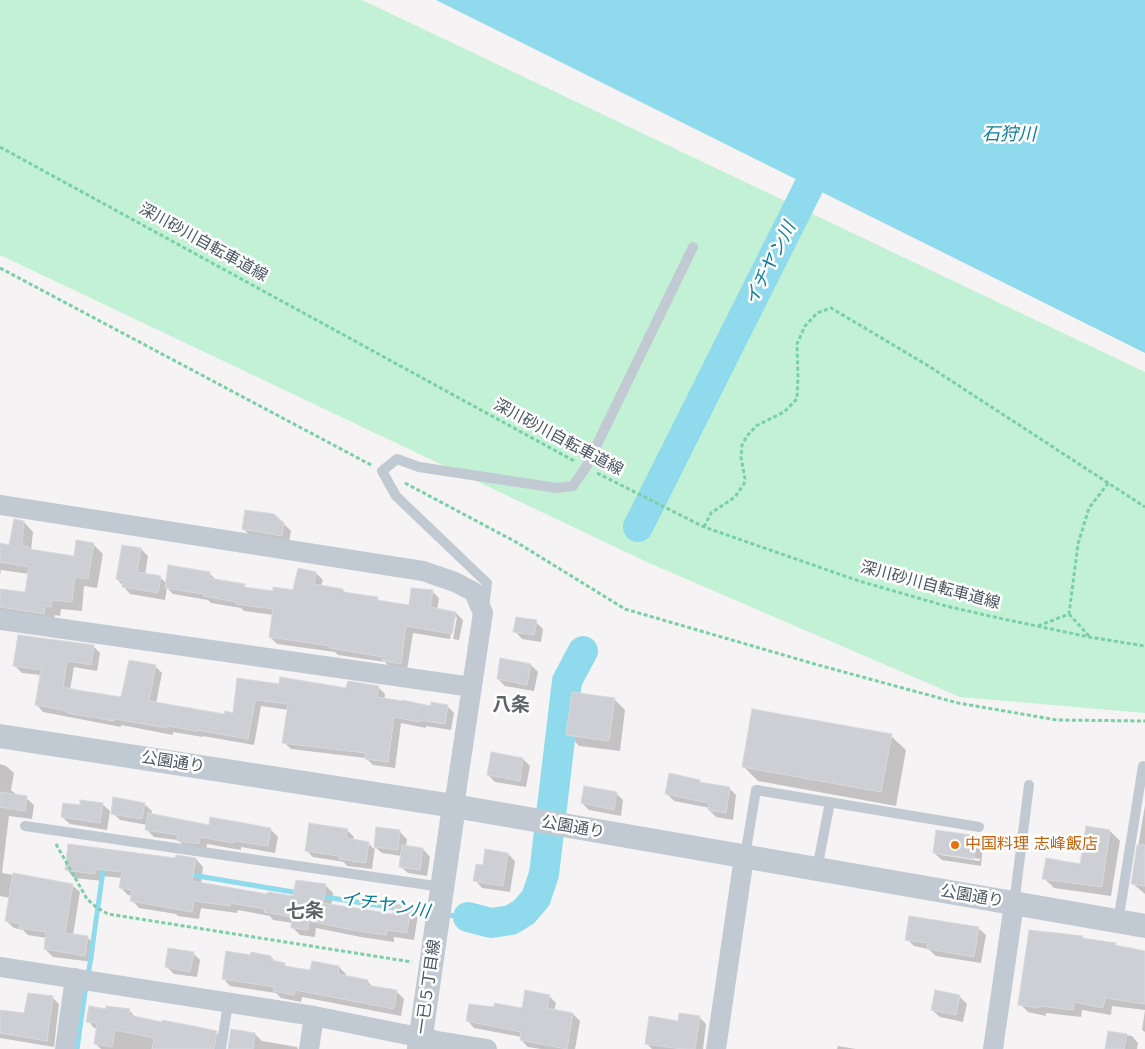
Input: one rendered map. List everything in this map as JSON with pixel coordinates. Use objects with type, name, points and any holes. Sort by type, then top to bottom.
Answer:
[{"type":"street","points":[[0,505],[423,572],[455,582],[474,592],[483,613],[454,806]]},
{"type":"street","points":[[0,620],[472,687]]},
{"type":"street","name":"公園通り","points":[[0,736],[454,806],[1145,926]]},
{"type":"street","name":"一已５丁目線","points":[[420,1043],[454,806]]},
{"type":"street","points":[[716,1049],[744,857]]},
{"type":"street","points":[[993,1049],[1014,904]]},
{"type":"street","points":[[0,967],[314,1016],[420,1043],[438,1041],[487,1049]]},
{"type":"street","points":[[65,1049],[75,978]]},
{"type":"street","points":[[309,1049],[314,1016]]},
{"type":"lane","points":[[483,613],[487,584],[396,496],[382,471],[396,459],[419,467],[557,488],[573,486],[586,467],[693,247]]},
{"type":"lane","points":[[1118,922],[1143,766]]},
{"type":"lane","points":[[1014,904],[1029,785]]},
{"type":"lane","points":[[744,857],[756,790],[979,827]]},
{"type":"lane","points":[[817,870],[830,802]]},
{"type":"lane","points":[[26,826],[443,888]]},
{"type":"lane","points":[[221,1049],[228,1003]]},
{"type":"path","name":"深川砂川自転車道線","points":[[0,147],[586,467],[704,527],[859,581],[946,606],[1037,627],[1145,646]]},
{"type":"path","points":[[0,268],[516,542],[625,609],[958,703],[1057,720],[1145,721]]},
{"type":"path","points":[[704,527],[711,513],[735,496],[744,484],[745,479],[741,457],[742,445],[747,436],[756,426],[784,412],[797,399],[797,344],[805,326],[817,313],[831,308],[927,365],[1145,507]]},
{"type":"path","points":[[1089,637],[1070,614],[1078,544],[1089,508],[1109,482]]},
{"type":"path","points":[[1037,627],[1070,614]]},
{"type":"path","points":[[48,829],[87,899],[108,914],[412,962]]},
{"type":"green space","points":[[0,0],[362,0],[1145,372],[1145,713],[960,697],[649,563],[0,255]]},
{"type":"water","name":"石狩川","points":[[436,0],[1145,0],[1145,353]]},
{"type":"building","points":[[245,510],[274,514],[284,523],[282,536],[242,529]]},
{"type":"building","points":[[14,519],[24,521],[22,546],[29,547],[29,549],[74,556],[76,540],[94,543],[88,579],[75,577],[72,602],[52,600],[51,607],[45,606],[44,614],[0,607],[0,589],[25,592],[29,567],[0,562],[0,543],[9,545]]},
{"type":"building","points":[[122,545],[141,548],[137,572],[161,576],[158,593],[122,587],[123,581],[116,579]]},
{"type":"building","points":[[168,565],[210,572],[209,578],[245,584],[244,587],[273,591],[273,587],[293,590],[298,568],[316,572],[314,584],[343,589],[343,592],[378,597],[377,600],[409,605],[411,588],[433,590],[430,607],[456,612],[452,634],[406,626],[401,664],[382,661],[383,657],[330,648],[330,646],[269,637],[273,609],[236,604],[236,602],[203,596],[203,594],[165,588]]},
{"type":"building","points":[[516,617],[537,620],[534,635],[513,632]]},
{"type":"building","points":[[18,635],[94,645],[91,665],[67,661],[63,687],[77,690],[121,697],[129,660],[156,665],[149,701],[224,714],[225,711],[233,713],[237,678],[279,684],[280,677],[346,688],[348,681],[379,686],[377,697],[431,706],[431,702],[448,705],[445,724],[419,720],[419,722],[394,717],[388,762],[365,759],[365,753],[282,743],[288,704],[255,700],[248,739],[197,730],[167,726],[166,728],[67,713],[68,711],[35,705],[41,670],[13,666]]},
{"type":"building","points":[[500,658],[531,664],[527,685],[497,679]]},
{"type":"building","points":[[572,692],[615,698],[609,741],[566,735]]},
{"type":"building","points":[[752,709],[892,734],[881,792],[742,767]]},
{"type":"building","points":[[491,752],[523,758],[520,781],[487,775]]},
{"type":"building","points":[[669,773],[700,780],[699,782],[730,787],[726,813],[708,810],[709,803],[665,794]]},
{"type":"building","points":[[584,786],[617,792],[614,810],[581,803]]},
{"type":"building","points":[[0,792],[27,796],[25,811],[0,807]]},
{"type":"building","points":[[113,797],[145,803],[142,819],[111,814]]},
{"type":"building","points":[[80,800],[103,803],[100,823],[61,817],[63,803],[80,805]]},
{"type":"building","points":[[148,813],[209,825],[210,817],[271,828],[268,846],[200,837],[199,844],[177,841],[178,835],[145,830]]},
{"type":"building","points":[[309,823],[348,829],[346,838],[369,842],[366,863],[339,859],[339,856],[305,851]]},
{"type":"building","points":[[1086,826],[1110,830],[1102,887],[1042,879],[1046,858],[1080,864]]},
{"type":"building","points":[[376,827],[400,830],[398,850],[374,847]]},
{"type":"building","name":"中国料理 志峰飯店","points":[[936,830],[977,836],[974,859],[933,853]]},
{"type":"building","points":[[68,844],[175,858],[176,855],[196,858],[192,881],[267,894],[268,892],[293,896],[296,880],[326,884],[323,903],[393,914],[395,904],[411,906],[407,933],[387,930],[386,935],[309,921],[308,930],[291,928],[292,917],[264,912],[265,909],[230,903],[230,906],[194,901],[192,912],[130,901],[132,890],[119,888],[122,872],[96,869],[95,874],[65,870]]},
{"type":"building","points":[[402,845],[423,848],[420,870],[399,867]]},
{"type":"building","points":[[1137,845],[1145,845],[1145,886],[1131,884]]},
{"type":"building","points":[[485,849],[508,853],[503,886],[473,881],[476,864],[483,865]]},
{"type":"building","points":[[13,873],[73,884],[65,933],[88,936],[85,956],[44,949],[46,932],[19,928],[20,924],[5,921]]},
{"type":"building","points":[[909,916],[979,927],[974,957],[927,949],[928,943],[905,940]]},
{"type":"building","points":[[1029,930],[1083,936],[1082,938],[1116,943],[1115,945],[1145,951],[1145,1004],[1105,998],[1103,1008],[1074,1002],[1073,1010],[1018,1005]]},
{"type":"building","points":[[168,948],[194,952],[190,972],[165,967]]},
{"type":"building","points":[[226,951],[250,955],[251,952],[271,956],[271,960],[285,963],[284,966],[310,970],[312,961],[339,966],[338,974],[368,980],[366,985],[397,990],[394,1009],[295,990],[294,995],[273,991],[274,987],[222,979]]},
{"type":"building","points":[[525,990],[550,995],[547,1008],[573,1013],[567,1049],[520,1040],[521,1032],[466,1021],[469,1004],[494,1007],[494,1003],[522,1008]]},
{"type":"building","points":[[935,990],[960,995],[956,1015],[931,1010]]},
{"type":"building","points":[[28,993],[53,996],[47,1041],[0,1033],[0,1010],[24,1013]]},
{"type":"building","points":[[89,1006],[106,1009],[106,1006],[130,1009],[129,1015],[217,1031],[214,1049],[152,1049],[154,1038],[115,1030],[112,1047],[94,1044],[97,1023],[86,1022]]},
{"type":"building","points":[[679,1013],[700,1016],[695,1049],[645,1044],[649,1016],[678,1021]]},
{"type":"building","points":[[231,1029],[255,1033],[253,1049],[228,1049]]},
{"type":"building","points":[[1108,1031],[1127,1034],[1124,1049],[1105,1049]]},
{"type":"waterway","name":"イチヤン川","points":[[638,527],[827,150]]},
{"type":"waterway","name":"イチヤン川","points":[[468,917],[491,923],[511,920],[524,912],[536,898],[544,874],[567,681],[583,651]]},
{"type":"waterway","name":"イチヤン川","points":[[88,977],[104,864]]},
{"type":"waterway","name":"イチヤン川","points":[[186,874],[299,893]]},
{"type":"waterway","name":"イチヤン川","points":[[319,896],[432,914]]},
{"type":"waterway","name":"イチヤン川","points":[[446,915],[468,917]]},
{"type":"waterway","name":"イチヤン川","points":[[77,1049],[86,985]]},
{"type":"place","name":"中国料理 志峰飯店","points":[[955,845]]},
{"type":"district","name":"八条","points":[[511,706]]},
{"type":"district","name":"七条","points":[[305,912]]}]
